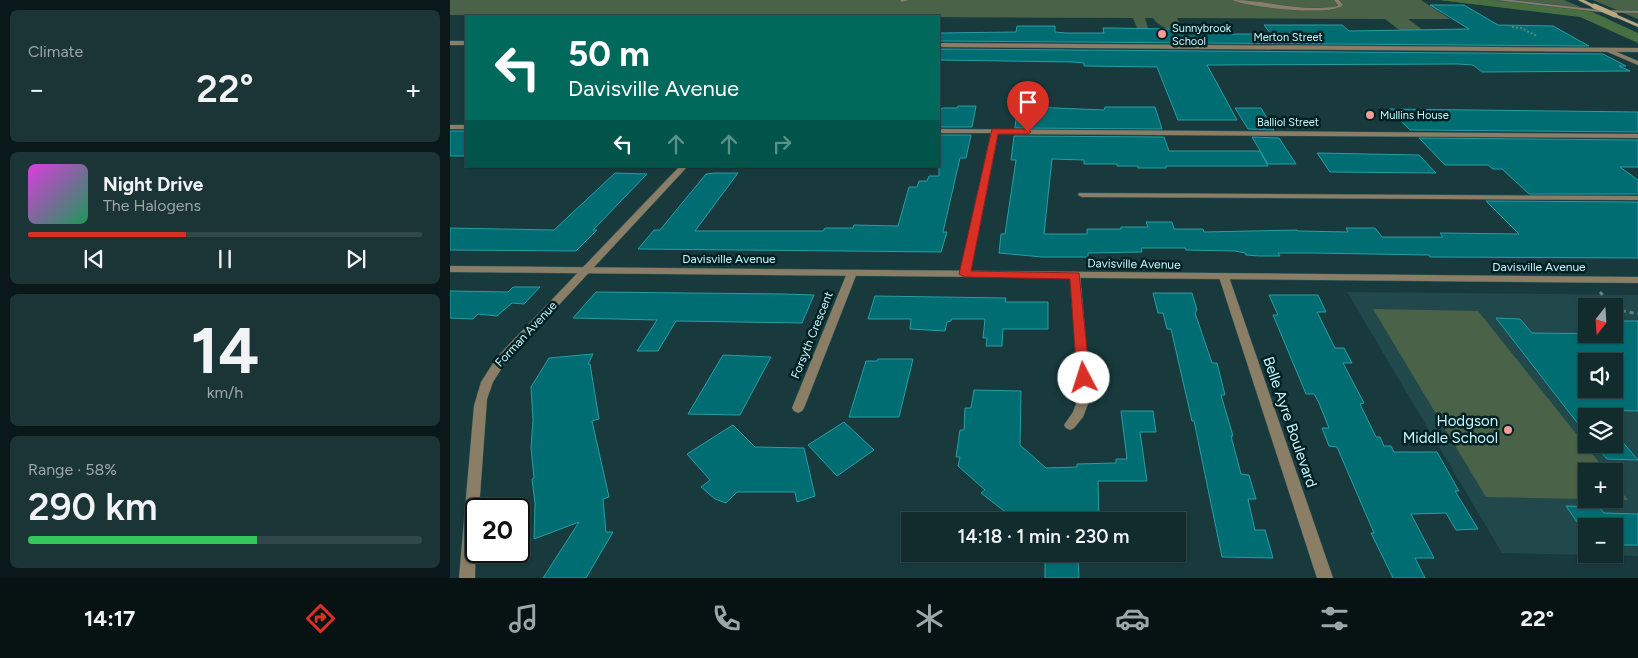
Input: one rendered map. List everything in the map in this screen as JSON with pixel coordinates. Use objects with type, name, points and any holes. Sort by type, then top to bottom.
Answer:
[{"type":"main road","points":[[1580,0],[1638,26]]},
{"type":"street","points":[[1234,0],[1316,11],[1339,7],[1341,5],[1336,0]]},
{"type":"street","points":[[1499,0],[1600,11],[1638,12]]},
{"type":"street","points":[[1532,0],[1553,6]]},
{"type":"street","points":[[450,43],[465,43]]},
{"type":"street","name":"Merton Street","points":[[940,46],[1638,50]]},
{"type":"street","points":[[1605,49],[1638,63]]},
{"type":"street","points":[[450,127],[465,128]]},
{"type":"street","name":"Balliol Street","points":[[940,131],[1638,136]]},
{"type":"street","points":[[965,274],[995,131]]},
{"type":"street","name":"Forman Avenue","points":[[467,578],[482,392],[489,375],[683,167]]},
{"type":"street","points":[[1082,194],[1638,198]]},
{"type":"street","name":"Davisville Avenue","points":[[450,269],[1638,280]]},
{"type":"street","name":"Forsyth Crescent","points":[[798,408],[852,273]]},
{"type":"street","points":[[1070,424],[1079,414],[1085,396],[1075,276]]},
{"type":"street","name":"Belle Ayre Boulevard","points":[[1224,277],[1325,578]]},
{"type":"path","points":[[1512,28],[1521,28],[1541,38]]},
{"type":"path","points":[[1599,292],[1605,298]]},
{"type":"path","points":[[1623,310],[1638,314]]},
{"type":"shaded area","name":"Hodgson Middle School","points":[[1347,292],[1638,295],[1638,556],[1623,556],[1623,518],[1578,518],[1578,555],[1502,553]]},
{"type":"green space","points":[[450,0],[1421,0],[1450,19],[1408,19],[1443,45],[1419,45],[1385,19],[1177,18],[1183,30],[1173,30],[1165,28],[1153,18],[1145,18],[1148,28],[1137,28],[1133,18],[940,17],[940,15],[450,15]]},
{"type":"green space","points":[[1440,0],[1564,0],[1608,19],[1463,3]]},
{"type":"green space","points":[[1440,0],[1484,0],[1590,11],[1638,33],[1638,43],[1580,17]]},
{"type":"green space","points":[[1593,0],[1638,0],[1638,19],[1633,17]]},
{"type":"green space","points":[[1373,309],[1478,311],[1578,436],[1578,453],[1592,453],[1600,463],[1578,463],[1578,499],[1486,497]]},
{"type":"green space","points":[[1623,494],[1628,500],[1623,500]]},
{"type":"building","points":[[1430,5],[1464,5],[1498,25],[1553,26],[1589,46],[940,41],[940,33],[1016,32],[1017,26],[1055,26],[1055,32],[1066,33],[1104,33],[1103,28],[1113,28],[1229,31],[1230,34],[1271,34],[1264,25],[1342,25],[1349,31],[1469,29]]},
{"type":"building","points":[[940,49],[1603,54],[1626,66],[1619,66],[1630,71],[1482,72],[1473,65],[1458,64],[1207,65],[1237,120],[1178,120],[1157,67],[1084,66],[1084,63],[940,60]]},
{"type":"building","points":[[958,106],[976,106],[972,127],[940,127],[940,110],[942,108],[957,108]]},
{"type":"building","points":[[1032,107],[1104,110],[1105,107],[1155,107],[1162,129],[1015,128],[1017,109],[1032,109]]},
{"type":"building","points":[[1235,108],[1261,108],[1274,130],[1248,129]]},
{"type":"building","points":[[1389,109],[1638,112],[1638,132],[1410,130]]},
{"type":"building","points":[[450,131],[465,131],[465,156],[450,156]]},
{"type":"building","points":[[940,135],[971,135],[966,158],[960,158],[943,232],[947,232],[941,252],[638,249],[654,230],[660,230],[706,174],[738,173],[695,231],[823,231],[825,228],[853,228],[854,225],[898,226],[909,187],[917,187],[919,181],[927,181],[929,176],[939,176]]},
{"type":"building","points":[[1014,136],[1164,137],[1169,151],[1260,151],[1268,166],[1166,166],[1166,168],[1138,168],[1138,166],[1117,166],[1117,164],[1084,164],[1084,160],[1052,159],[1044,234],[1087,234],[1087,229],[1148,227],[1146,222],[1172,222],[1174,229],[1203,229],[1204,232],[1297,230],[1348,232],[1346,228],[1375,228],[1382,237],[1443,237],[1440,233],[1519,234],[1486,201],[1638,202],[1638,258],[1430,257],[1429,255],[1313,253],[1278,253],[1280,256],[1259,256],[1246,255],[1245,253],[1235,251],[1186,250],[1185,248],[1141,248],[1142,252],[1088,253],[1088,257],[1042,257],[999,253],[1001,234],[1005,234],[1016,160],[1011,160]]},
{"type":"building","points":[[1252,137],[1279,138],[1296,164],[1268,164]]},
{"type":"building","points":[[1419,138],[1638,140],[1638,167],[1620,167],[1638,180],[1638,194],[1529,194],[1502,169],[1493,169],[1488,165],[1445,165]]},
{"type":"building","points":[[1317,153],[1419,155],[1436,173],[1330,172]]},
{"type":"building","points":[[615,173],[647,174],[593,230],[597,230],[576,251],[450,250],[450,228],[554,230]]},
{"type":"building","points":[[513,287],[540,287],[524,304],[512,303],[497,316],[478,314],[473,319],[450,318],[450,291],[508,292]]},
{"type":"building","points":[[596,292],[814,295],[802,323],[676,321],[658,351],[637,351],[657,320],[573,318]]},
{"type":"building","points":[[1153,293],[1192,293],[1197,310],[1195,313],[1212,363],[1217,363],[1225,395],[1221,395],[1233,436],[1231,436],[1241,474],[1249,475],[1256,499],[1248,499],[1255,530],[1265,530],[1273,558],[1222,557],[1194,421],[1192,421],[1171,329],[1167,329],[1163,313],[1158,313]]},
{"type":"building","points":[[1269,295],[1318,295],[1326,312],[1317,312],[1335,348],[1344,348],[1352,363],[1343,363],[1364,403],[1360,404],[1376,437],[1380,437],[1384,446],[1391,446],[1394,452],[1437,452],[1459,491],[1455,491],[1478,529],[1456,530],[1446,513],[1411,514],[1434,558],[1415,558],[1425,578],[1393,578],[1371,533],[1374,533],[1337,447],[1329,446],[1322,428],[1329,428],[1319,403],[1314,394],[1306,394],[1273,315],[1278,315]]},
{"type":"building","points":[[875,296],[1006,298],[1005,302],[1048,302],[1048,329],[1003,329],[1002,346],[986,346],[987,338],[983,338],[985,319],[951,319],[951,321],[947,322],[945,331],[910,329],[911,319],[868,319]]},
{"type":"building","points":[[1496,318],[1520,319],[1532,333],[1578,334],[1578,343],[1623,343],[1623,321],[1638,321],[1638,411],[1623,411],[1623,408],[1578,408],[1578,424]]},
{"type":"building","points":[[593,354],[588,364],[590,364],[599,419],[592,421],[609,497],[603,499],[606,532],[613,532],[586,578],[543,578],[579,522],[534,539],[535,504],[532,479],[534,478],[531,448],[533,420],[531,387],[549,358]]},
{"type":"building","points":[[723,355],[771,357],[740,415],[688,414]]},
{"type":"building","points":[[878,359],[913,359],[899,417],[849,417],[866,361],[877,361]]},
{"type":"building","points":[[974,390],[1021,391],[1020,445],[1046,468],[1077,467],[1077,464],[1116,463],[1116,459],[1127,459],[1121,411],[1153,411],[1156,432],[1140,432],[1147,481],[1098,481],[1099,512],[1005,512],[981,493],[985,490],[958,466],[960,457],[956,457],[960,430],[964,430],[965,408],[971,408]]},
{"type":"building","points":[[844,422],[874,450],[837,476],[808,445]]},
{"type":"building","points":[[733,425],[755,447],[804,448],[815,496],[797,502],[795,492],[737,492],[726,503],[715,499],[701,487],[710,480],[687,454]]},
{"type":"building","points":[[1623,442],[1638,460],[1607,459],[1602,453],[1623,453]]},
{"type":"building","points":[[1566,506],[1600,508],[1604,513],[1638,514],[1638,545],[1623,545],[1623,518],[1578,518],[1578,523]]},
{"type":"building","points":[[1045,562],[1078,562],[1079,578],[1045,578]]},
{"type":"place","name":"Sunnybrook School","points":[[1162,34]]},
{"type":"place","name":"Mullins House","points":[[1370,115]]},
{"type":"place","name":"Hodgson Middle School","points":[[1508,430]]},
{"type":"route","points":[[1028,132],[995,131],[965,274],[1075,276],[1084,378]]}]
